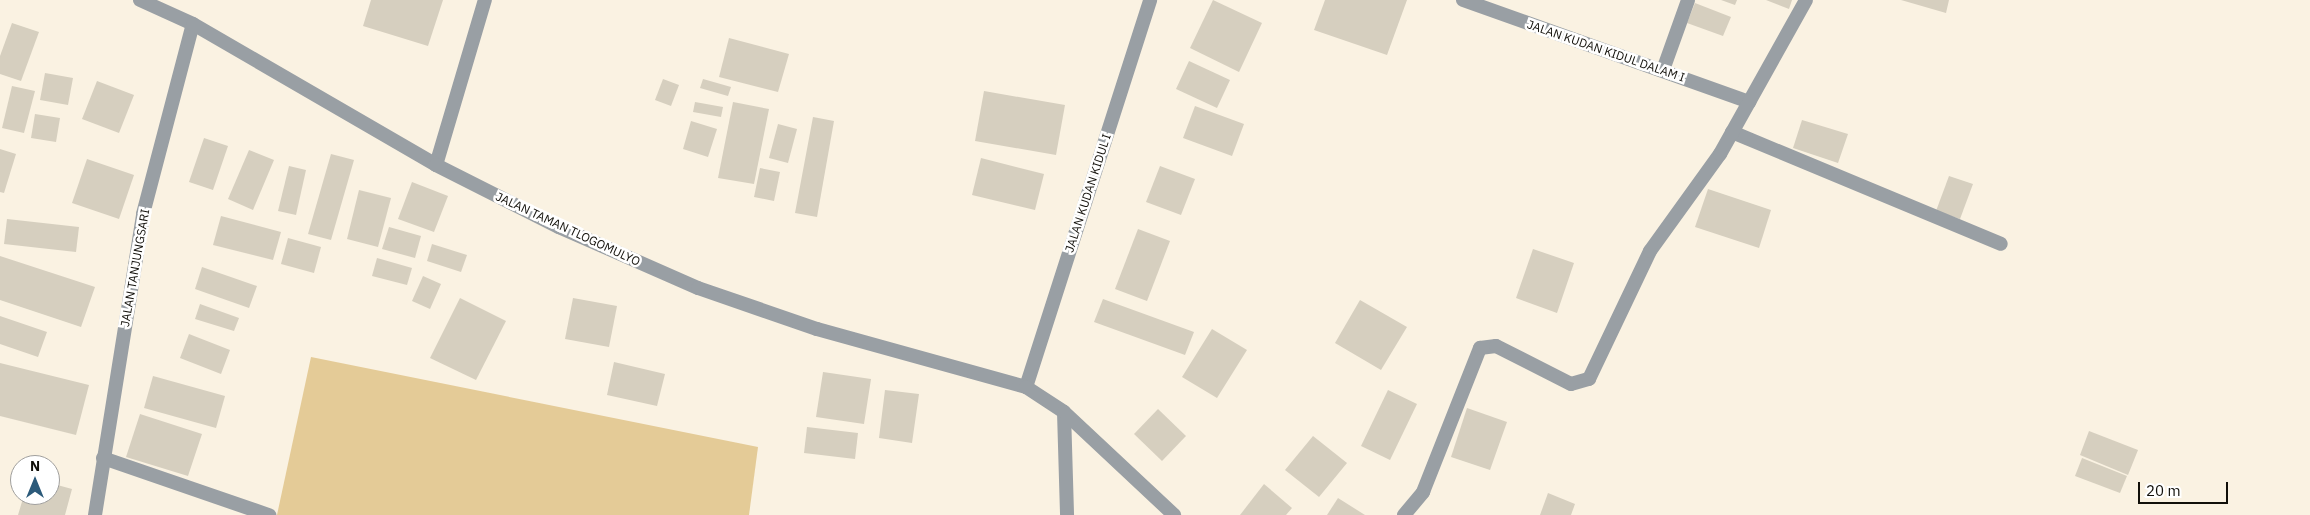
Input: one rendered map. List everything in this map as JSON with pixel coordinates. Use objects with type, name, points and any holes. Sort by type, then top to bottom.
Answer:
[{"type":"street","name":"JALAN TAMAN TLOGOMULYO","points":[[140,0],[193,24],[436,165],[558,227],[698,288],[817,328],[1026,387],[1064,412],[1174,515]]},
{"type":"street","points":[[436,165],[485,0]]},
{"type":"street","name":"JALAN KUDAN KIDUL I","points":[[1026,387],[1150,0]]},
{"type":"street","name":"JALAN KUDAN KIDUL DALAM I","points":[[1463,0],[1749,102]]},
{"type":"street","points":[[1663,70],[1688,0]]},
{"type":"street","points":[[1404,515],[1423,492],[1480,348],[1496,346],[1571,384],[1589,379],[1650,251],[1732,132],[1806,0]]},
{"type":"street","name":"JALAN TANJUNGSARI","points":[[95,515],[143,214],[193,24]]},
{"type":"street","points":[[1732,132],[2001,244]]},
{"type":"street","points":[[1064,412],[1067,515]]},
{"type":"street","points":[[103,458],[269,515]]},
{"type":"shaded area","points":[[311,357],[758,447],[749,515],[277,515]]},
{"type":"building","points":[[371,0],[443,0],[428,46],[363,26]]},
{"type":"building","points":[[1213,0],[1262,23],[1239,72],[1190,48]]},
{"type":"building","points":[[1325,0],[1407,0],[1387,55],[1314,30]]},
{"type":"building","points":[[1721,0],[1737,0],[1735,5]]},
{"type":"building","points":[[1766,0],[1792,0],[1789,9]]},
{"type":"building","points":[[1901,0],[1949,0],[1946,13]]},
{"type":"building","points":[[1695,3],[1731,17],[1723,36],[1687,23]]},
{"type":"building","points":[[12,23],[39,32],[21,81],[0,74],[0,56]]},
{"type":"building","points":[[729,38],[789,54],[778,92],[719,77]]},
{"type":"building","points":[[1189,61],[1230,80],[1217,108],[1176,89]]},
{"type":"building","points":[[45,73],[73,78],[68,105],[40,100]]},
{"type":"building","points":[[663,79],[679,85],[671,106],[655,100]]},
{"type":"building","points":[[703,79],[731,87],[728,96],[700,88]]},
{"type":"building","points":[[97,81],[134,95],[119,133],[82,119]]},
{"type":"building","points":[[12,86],[35,91],[24,133],[2,128]]},
{"type":"building","points":[[984,91],[1065,105],[1056,155],[975,141]]},
{"type":"building","points":[[695,102],[723,107],[721,117],[693,112]]},
{"type":"building","points":[[733,102],[769,109],[754,184],[718,178]]},
{"type":"building","points":[[1195,106],[1244,124],[1232,156],[1183,138]]},
{"type":"building","points":[[35,114],[60,118],[56,142],[31,138]]},
{"type":"building","points":[[813,117],[834,121],[817,217],[795,213]]},
{"type":"building","points":[[1802,120],[1848,134],[1838,163],[1793,148]]},
{"type":"building","points":[[691,121],[717,129],[708,157],[683,149]]},
{"type":"building","points":[[778,124],[797,129],[788,163],[769,158]]},
{"type":"building","points":[[204,138],[228,146],[213,190],[189,182]]},
{"type":"building","points":[[0,149],[16,154],[4,193],[0,192]]},
{"type":"building","points":[[249,150],[274,160],[253,210],[228,199]]},
{"type":"building","points":[[331,154],[354,160],[331,240],[308,234]]},
{"type":"building","points":[[981,158],[1044,174],[1035,210],[972,195]]},
{"type":"building","points":[[87,159],[134,175],[119,219],[72,203]]},
{"type":"building","points":[[289,166],[306,170],[296,215],[278,211]]},
{"type":"building","points":[[1160,166],[1195,179],[1181,215],[1146,202]]},
{"type":"building","points":[[760,168],[780,172],[774,201],[754,197]]},
{"type":"building","points":[[1949,176],[1973,184],[1960,219],[1936,211]]},
{"type":"building","points":[[412,182],[448,196],[434,232],[398,219]]},
{"type":"building","points":[[1708,189],[1771,210],[1759,248],[1695,227]]},
{"type":"building","points":[[359,190],[391,198],[378,247],[347,239]]},
{"type":"building","points":[[221,216],[281,232],[273,260],[213,245]]},
{"type":"building","points":[[7,219],[79,227],[76,252],[4,244]]},
{"type":"building","points":[[389,227],[421,236],[415,258],[382,249]]},
{"type":"building","points":[[1138,229],[1170,241],[1147,301],[1115,289]]},
{"type":"building","points":[[288,238],[321,247],[314,273],[281,264]]},
{"type":"building","points":[[432,244],[467,255],[461,272],[427,261]]},
{"type":"building","points":[[1533,249],[1574,263],[1557,313],[1516,298]]},
{"type":"building","points":[[0,256],[95,287],[81,327],[0,300]]},
{"type":"building","points":[[377,258],[412,268],[407,285],[372,276]]},
{"type":"building","points":[[202,267],[257,286],[249,308],[195,289]]},
{"type":"building","points":[[423,276],[441,284],[430,309],[412,301]]},
{"type":"building","points":[[460,298],[506,321],[476,380],[430,358]]},
{"type":"building","points":[[573,298],[617,306],[609,347],[565,339]]},
{"type":"building","points":[[1103,299],[1194,332],[1185,355],[1094,322]]},
{"type":"building","points":[[1360,300],[1407,327],[1381,370],[1335,343]]},
{"type":"building","points":[[200,304],[239,318],[234,331],[195,319]]},
{"type":"building","points":[[0,316],[47,332],[38,357],[0,344]]},
{"type":"building","points":[[1212,329],[1247,350],[1217,398],[1182,377]]},
{"type":"building","points":[[189,334],[230,350],[221,374],[180,358]]},
{"type":"building","points":[[614,362],[665,374],[657,406],[607,395]]},
{"type":"building","points":[[0,363],[89,385],[76,435],[0,416]]},
{"type":"building","points":[[823,372],[871,379],[864,424],[816,417]]},
{"type":"building","points":[[153,376],[225,396],[216,428],[144,408]]},
{"type":"building","points":[[885,390],[919,394],[912,443],[879,438]]},
{"type":"building","points":[[1388,390],[1417,404],[1390,460],[1361,446]]},
{"type":"building","points":[[1467,408],[1507,422],[1490,470],[1451,457]]},
{"type":"building","points":[[1158,409],[1186,436],[1162,461],[1134,434]]},
{"type":"building","points":[[140,414],[202,434],[188,476],[126,457]]},
{"type":"building","points":[[807,427],[858,433],[855,459],[804,453]]},
{"type":"building","points":[[2089,431],[2138,450],[2128,475],[2080,455]]},
{"type":"building","points":[[1313,436],[1347,463],[1319,497],[1285,470]]},
{"type":"building","points":[[2082,458],[2127,476],[2120,493],[2075,476]]},
{"type":"building","points":[[1264,484],[1292,508],[1286,515],[1240,515]]},
{"type":"building","points":[[60,486],[72,489],[65,515],[18,515],[21,505],[60,505]]},
{"type":"building","points":[[1548,493],[1575,504],[1571,515],[1540,515]]},
{"type":"building","points":[[1338,498],[1365,515],[1327,515]]}]
